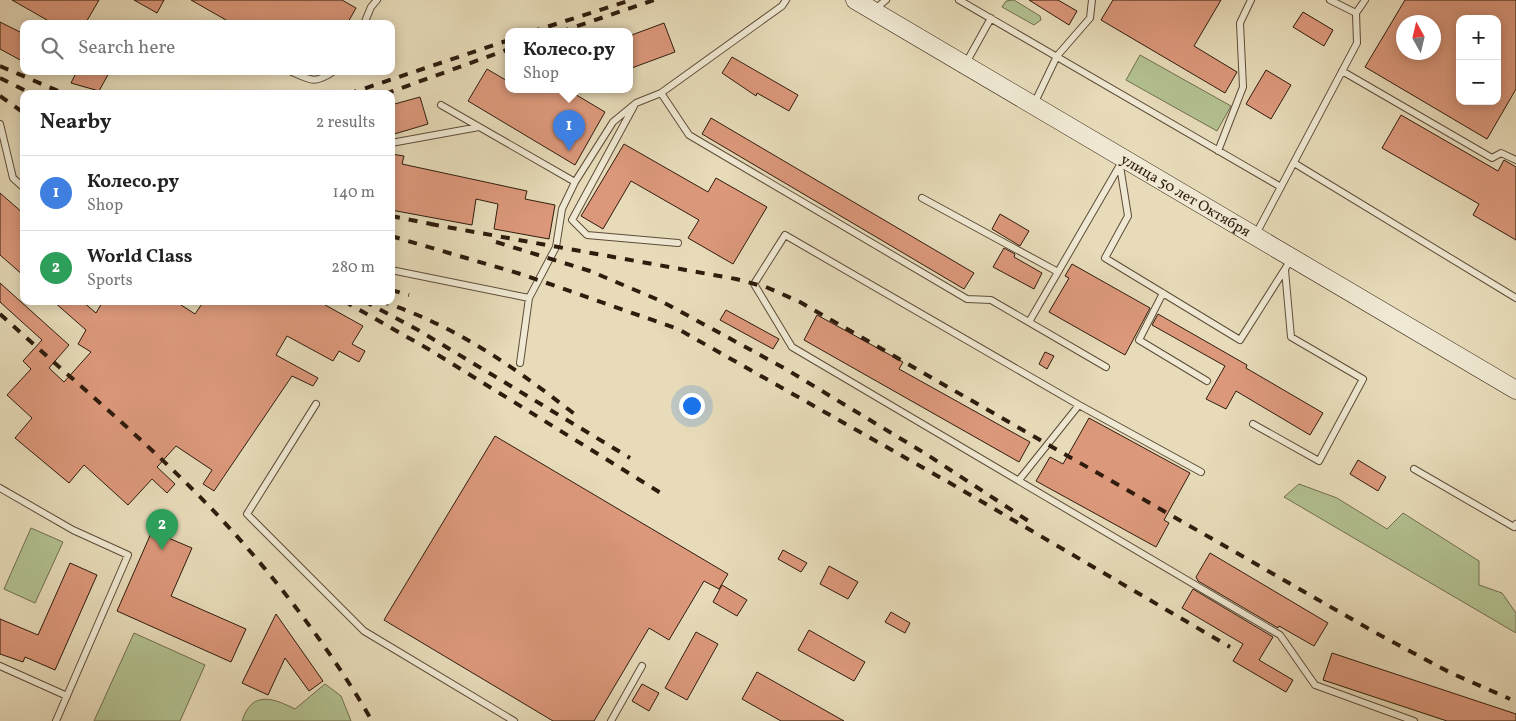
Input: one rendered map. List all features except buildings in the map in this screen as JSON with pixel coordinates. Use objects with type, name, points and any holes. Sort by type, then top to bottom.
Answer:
[{"type":"main road","name":"улица 50 лет Октября","points":[[855,0],[880,5],[965,64],[1122,162],[1256,236],[1289,264],[1516,390]]},
{"type":"lane","points":[[366,20],[371,7],[377,0]]},
{"type":"lane","points":[[520,363],[530,298],[552,259],[559,236],[562,210],[576,182],[613,122],[636,103],[660,93],[782,6],[786,0]]},
{"type":"lane","points":[[959,0],[1281,187]]},
{"type":"lane","points":[[1033,105],[1058,56],[1090,18],[1092,0]]},
{"type":"lane","points":[[1218,151],[1243,88],[1240,23],[1251,0]]},
{"type":"lane","points":[[1330,0],[1356,13]]},
{"type":"lane","points":[[1256,236],[1357,43],[1356,13],[1364,0]]},
{"type":"lane","points":[[965,64],[991,18]]},
{"type":"lane","points":[[1342,71],[1492,158],[1501,153],[1516,160]]},
{"type":"lane","points":[[299,75],[312,81],[319,81],[328,75]]},
{"type":"lane","points":[[660,93],[689,135],[966,299],[991,300],[1106,367]]},
{"type":"lane","points":[[636,103],[572,220],[587,235],[678,243]]},
{"type":"lane","points":[[441,105],[576,182]]},
{"type":"lane","points":[[0,124],[13,178],[20,184]]},
{"type":"lane","points":[[395,142],[479,127]]},
{"type":"lane","points":[[1029,322],[1122,162]]},
{"type":"lane","points":[[1122,162],[1128,216],[1104,258],[1240,340],[1289,264]]},
{"type":"lane","points":[[1294,163],[1516,298]]},
{"type":"lane","points":[[922,198],[1058,272]]},
{"type":"lane","points":[[1201,472],[1079,405],[785,235],[754,284],[792,347],[1280,635],[1315,685],[1414,721]]},
{"type":"lane","points":[[1253,424],[1320,461],[1363,379],[1291,337],[1289,264]]},
{"type":"lane","points":[[395,271],[530,298]]},
{"type":"lane","points":[[1163,293],[1139,340],[1207,381]]},
{"type":"lane","points":[[316,404],[247,514],[364,631],[514,721]]},
{"type":"lane","points":[[1019,480],[1079,405]]},
{"type":"lane","points":[[1414,469],[1514,527],[1516,524]]},
{"type":"lane","points":[[0,488],[73,530],[128,555],[56,721]]},
{"type":"lane","points":[[0,666],[67,696]]},
{"type":"lane","points":[[611,721],[642,666]]},
{"type":"green space","points":[[1014,0],[1040,16],[1041,20],[1034,25],[1002,7],[1006,1]]},
{"type":"green space","points":[[1140,55],[1231,106],[1217,131],[1126,80]]},
{"type":"green space","points":[[1299,484],[1337,498],[1387,529],[1403,513],[1479,561],[1479,585],[1502,593],[1516,613],[1516,633],[1284,497]]},
{"type":"green space","points":[[31,528],[63,542],[35,603],[4,589]]},
{"type":"green space","points":[[134,633],[205,665],[180,721],[94,721]]},
{"type":"green space","points":[[325,684],[341,696],[351,721],[242,721],[251,704],[257,701],[271,700],[295,709]]},
{"type":"railway","points":[[544,28],[631,0]]},
{"type":"railway","points":[[572,28],[654,0]]},
{"type":"railway","points":[[360,90],[505,41]]},
{"type":"railway","points":[[395,90],[505,50]]},
{"type":"railway","points":[[0,66],[20,75]]},
{"type":"railway","points":[[21,75],[56,90]]},
{"type":"railway","points":[[0,78],[24,90]]},
{"type":"railway","points":[[0,96],[20,110]]},
{"type":"railway","points":[[395,217],[436,225]]},
{"type":"railway","points":[[430,224],[736,279],[766,287],[800,302],[1376,633],[1451,673],[1510,699]]},
{"type":"railway","points":[[395,237],[524,275],[678,329],[950,483],[1230,647]]},
{"type":"railway","points":[[496,242],[590,271],[661,301],[784,368],[926,454],[1033,524]]},
{"type":"railway","points":[[395,291],[409,295]]},
{"type":"railway","points":[[351,305],[430,350],[664,495]]},
{"type":"railway","points":[[371,305],[418,330],[630,458]]},
{"type":"railway","points":[[391,305],[460,335],[507,365],[577,416]]},
{"type":"railway","points":[[0,314],[157,455],[230,528],[274,580],[317,636],[337,664],[372,721]]},
{"type":"place","name":"Колесо.ру","points":[[569,151]]},
{"type":"place","name":"World Class","points":[[162,550]]}]
